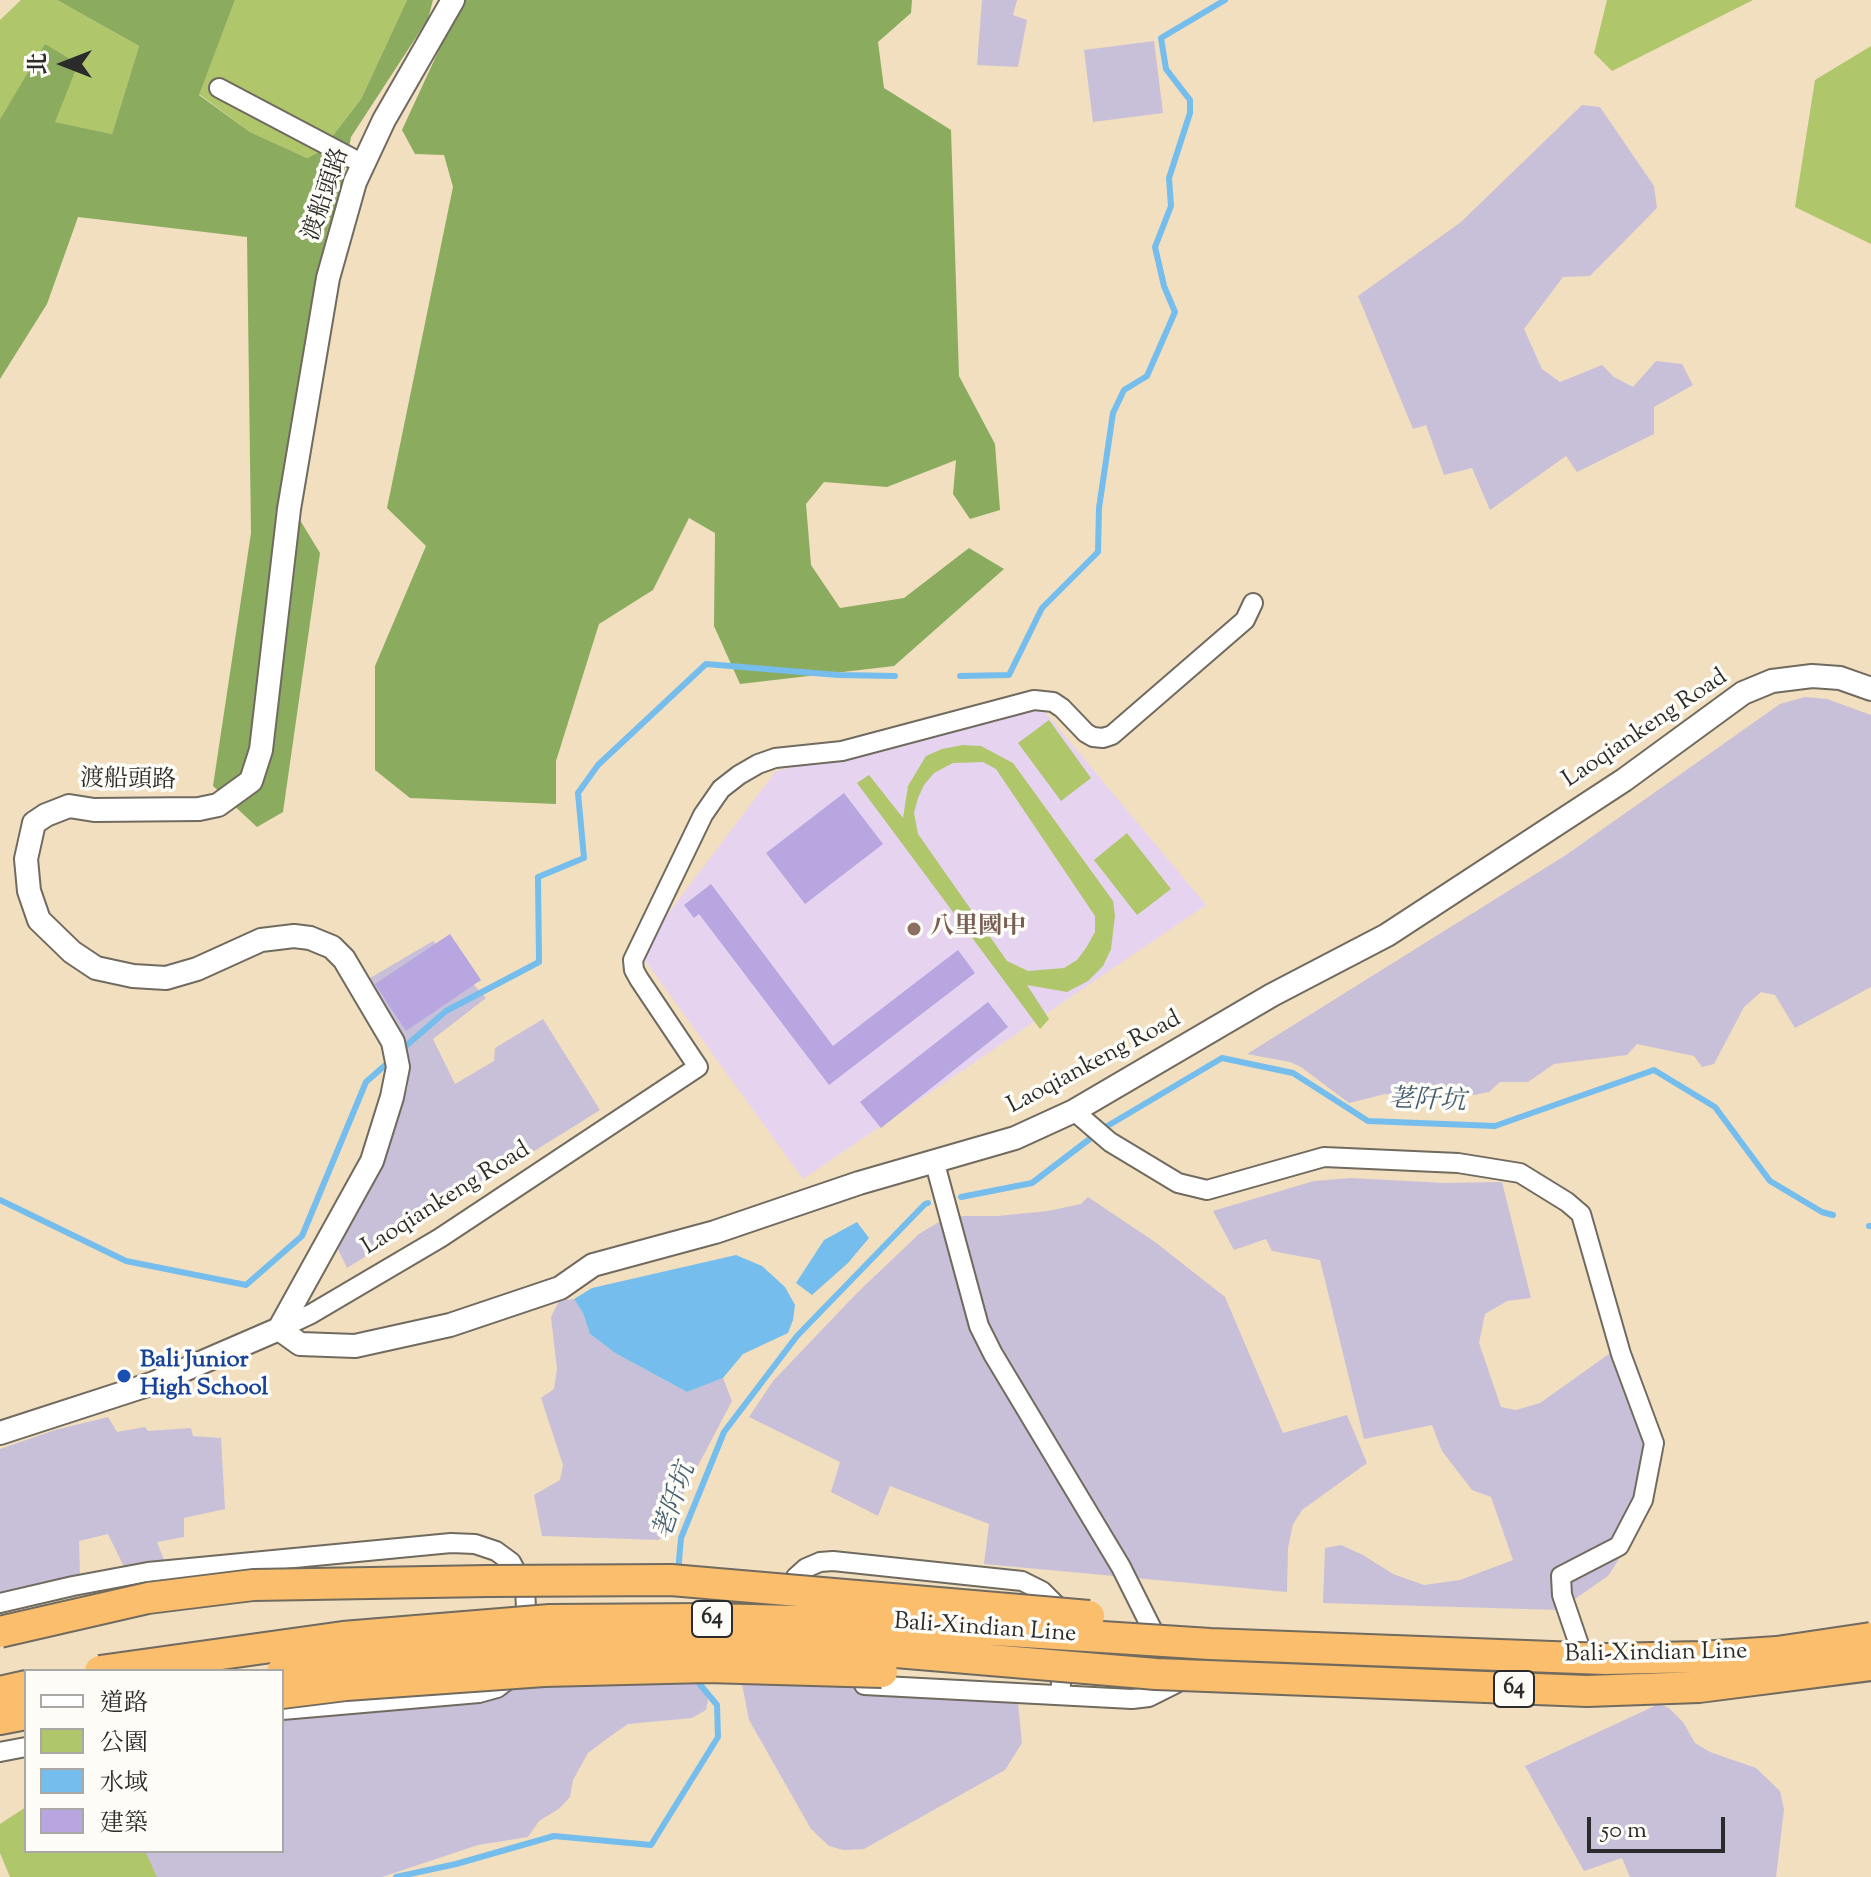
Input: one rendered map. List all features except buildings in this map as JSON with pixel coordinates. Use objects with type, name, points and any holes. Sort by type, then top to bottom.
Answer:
[{"type":"highway","points":[[0,1632],[148,1598],[253,1585],[671,1580],[1191,1626],[1325,1648]]},
{"type":"highway","name":"Bali-Xindian Line","points":[[114,1669],[343,1637],[550,1620],[708,1619],[886,1623],[1210,1644],[1485,1656],[1669,1658],[1777,1652],[1871,1638]]},
{"type":"highway","name":"Bali-Xindian Line","points":[[284,1672],[347,1663],[549,1646],[708,1645],[884,1651],[1587,1691],[1699,1687],[1871,1665]]},
{"type":"highway","points":[[284,1693],[346,1685],[544,1671],[707,1667],[983,1677],[1161,1666]]},
{"type":"highway","points":[[0,1692],[24,1686]]},
{"type":"highway","points":[[0,1719],[24,1714]]},
{"type":"highway","points":[[0,1737],[24,1732]]},
{"type":"street","name":"渡船頭路","points":[[279,1329],[372,1161],[398,1067],[393,1042],[344,959],[332,947],[310,938],[294,936],[261,940],[197,969],[166,978],[121,975],[96,968],[72,952],[39,920],[29,891],[26,859],[34,823],[69,806],[94,810],[199,809],[218,805],[251,781],[261,750],[289,509],[328,278],[363,164],[384,120],[453,0]]},
{"type":"street","points":[[219,88],[363,164]]},
{"type":"street","name":"Laoqiankeng Road","points":[[0,1433],[154,1383],[279,1329],[440,1238],[698,1067],[639,979],[633,960],[703,815],[721,789],[739,775],[775,758],[842,751],[1034,700],[1053,702],[1086,733],[1103,738],[1112,735],[1245,620],[1253,603]]},
{"type":"street","name":"Laoqiankeng Road","points":[[279,1329],[300,1344],[355,1346],[450,1325],[560,1288],[593,1265],[715,1232],[934,1160],[1082,1117],[1272,995],[1387,935],[1624,780],[1743,693],[1772,681],[1812,676],[1840,678],[1871,689]]},
{"type":"street","points":[[1082,1117],[1108,1140],[1178,1183],[1207,1190],[1324,1157],[1458,1163],[1520,1173],[1581,1214],[1621,1354],[1654,1443],[1643,1500],[1619,1546],[1561,1576],[1562,1595],[1589,1674],[1161,1666]]},
{"type":"street","points":[[934,1160],[979,1326],[1121,1567],[1161,1666],[1177,1683],[1149,1697],[1132,1699],[1060,1695],[806,1680],[796,1673],[784,1653],[790,1586],[806,1568],[820,1562],[1022,1581],[1042,1591],[1056,1605],[1063,1623],[1060,1695]]},
{"type":"street","points":[[0,1603],[148,1572],[463,1543],[496,1551],[511,1562],[525,1588],[527,1634],[523,1658],[510,1677],[497,1688],[454,1697],[350,1702],[284,1710]]},
{"type":"street","points":[[527,1634],[670,1631],[785,1633]]},
{"type":"street","points":[[0,1752],[24,1747]]},
{"type":"shaded area","points":[[982,0],[1017,0],[1013,15],[1027,20],[1018,67],[977,65]]},
{"type":"shaded area","points":[[1154,41],[1163,113],[1093,122],[1084,50]]},
{"type":"shaded area","points":[[1582,105],[1600,107],[1654,186],[1657,208],[1590,276],[1563,277],[1524,329],[1542,369],[1560,382],[1602,365],[1614,377],[1633,387],[1656,361],[1682,364],[1693,385],[1654,407],[1654,434],[1577,472],[1566,456],[1490,510],[1472,468],[1444,475],[1426,425],[1413,429],[1358,296],[1461,222]]},
{"type":"shaded area","points":[[1805,697],[1827,699],[1871,715],[1871,987],[1795,1028],[1775,995],[1761,992],[1744,1007],[1714,1064],[1702,1067],[1694,1056],[1637,1044],[1627,1055],[1554,1064],[1528,1082],[1500,1082],[1489,1092],[1474,1095],[1385,1094],[1349,1103],[1301,1067],[1247,1054],[1566,855],[1780,704]]},
{"type":"shaded area","name":"八里國中","points":[[1040,706],[1206,905],[803,1179],[639,952],[776,771]]},
{"type":"shaded area","points":[[433,941],[486,998],[433,1039],[455,1084],[494,1061],[495,1048],[543,1019],[600,1110],[347,1268],[336,1245],[408,1087],[407,1069],[365,981]]},
{"type":"shaded area","points":[[1351,1178],[1444,1183],[1502,1182],[1531,1298],[1507,1301],[1485,1314],[1479,1343],[1501,1407],[1516,1410],[1540,1403],[1616,1349],[1655,1451],[1648,1500],[1639,1528],[1608,1576],[1559,1610],[1323,1603],[1325,1548],[1341,1545],[1393,1574],[1424,1585],[1460,1580],[1513,1560],[1491,1497],[1472,1490],[1442,1451],[1432,1425],[1364,1439],[1320,1260],[1272,1251],[1266,1239],[1234,1250],[1213,1211],[1314,1181]]},
{"type":"shaded area","points":[[1088,1197],[1155,1242],[1225,1297],[1283,1433],[1347,1415],[1367,1463],[1302,1510],[1293,1524],[1288,1548],[1287,1592],[984,1564],[989,1524],[890,1486],[878,1516],[831,1492],[840,1462],[749,1417],[773,1381],[858,1292],[919,1234],[956,1216],[1048,1211],[1081,1204]]},
{"type":"shaded area","points":[[574,1299],[590,1334],[615,1353],[687,1392],[723,1378],[732,1401],[659,1540],[542,1536],[534,1495],[560,1480],[563,1465],[541,1398],[554,1389],[557,1369],[551,1317],[559,1301]]},
{"type":"shaded area","points":[[108,1417],[117,1432],[145,1427],[148,1431],[191,1428],[193,1436],[221,1438],[225,1509],[184,1518],[184,1537],[157,1542],[164,1560],[127,1573],[108,1534],[79,1541],[80,1578],[0,1604],[0,1449],[55,1430]]},
{"type":"shaded area","points":[[740,1674],[1007,1687],[1018,1703],[1022,1743],[1005,1770],[864,1849],[843,1850],[829,1846],[811,1829],[749,1720]]},
{"type":"shaded area","points":[[700,1680],[708,1700],[706,1710],[692,1718],[628,1724],[588,1753],[573,1780],[570,1797],[560,1808],[539,1821],[528,1837],[478,1845],[382,1877],[32,1877],[6,1822],[24,1848],[24,1853],[284,1853],[284,1711],[545,1684]]},
{"type":"shaded area","points":[[1659,1704],[1669,1708],[1683,1722],[1695,1743],[1710,1752],[1756,1768],[1780,1791],[1784,1809],[1776,1877],[1630,1877],[1622,1858],[1584,1871],[1525,1766]]},
{"type":"green space","points":[[21,0],[57,0],[139,46],[112,134],[54,122],[46,44],[0,119],[0,20]]},
{"type":"green space","points":[[57,0],[235,0],[199,95],[250,132],[307,158],[321,151],[361,99],[407,0],[433,0],[428,19],[351,137],[281,489],[320,553],[283,812],[257,827],[213,786],[251,533],[247,237],[78,217],[47,304],[0,379],[0,119],[45,44],[78,64],[55,122],[112,134],[139,46]]},
{"type":"green space","points":[[235,0],[407,0],[361,99],[321,151],[307,158],[250,132],[199,94]]},
{"type":"green space","points":[[462,0],[912,0],[911,13],[878,42],[884,88],[951,130],[959,376],[995,444],[1000,510],[970,519],[953,494],[956,460],[887,487],[824,482],[806,504],[811,565],[840,608],[904,598],[969,548],[1004,569],[894,666],[740,684],[714,626],[715,533],[689,518],[653,590],[599,624],[556,761],[556,804],[410,798],[375,770],[375,666],[426,546],[387,508],[453,187],[444,155],[415,154],[402,130]]},
{"type":"green space","points":[[1607,0],[1753,0],[1612,71],[1594,53]]},
{"type":"green space","points":[[1871,46],[1871,244],[1795,207],[1815,80]]},
{"type":"green space","points":[[1049,720],[1091,778],[1061,801],[1018,743]]},
{"type":"green space","points":[[981,746],[1013,763],[1113,901],[1115,916],[1111,949],[1103,966],[1088,981],[1067,992],[1027,985],[1049,1019],[1040,1029],[857,783],[869,775],[903,818],[908,786],[926,756],[942,749]],"holes":[[[983,762],[996,769],[1095,916],[1095,932],[1086,948],[1077,960],[1064,968],[1028,971],[1007,961],[918,834],[914,813],[924,785],[934,773],[953,763]]]},
{"type":"green space","points":[[1127,833],[1171,889],[1137,915],[1094,860]]},
{"type":"green space","points":[[24,1808],[24,1853],[146,1853],[157,1877],[10,1877],[0,1853],[0,1824]]},
{"type":"water","points":[[857,1222],[869,1238],[848,1263],[812,1295],[796,1283],[824,1240]]},
{"type":"water","points":[[736,1255],[762,1266],[785,1287],[795,1305],[793,1320],[788,1333],[743,1354],[723,1378],[687,1392],[615,1353],[590,1334],[574,1299],[592,1288]]},
{"type":"waterway","points":[[960,676],[1009,675],[1042,608],[1098,552],[1099,508],[1113,413],[1124,390],[1147,376],[1175,312],[1164,286],[1155,247],[1171,206],[1169,178],[1190,113],[1190,100],[1166,69],[1161,38],[1225,0]]},
{"type":"waterway","points":[[399,1052],[446,1011],[539,962],[538,877],[584,858],[578,793],[598,765],[706,664],[838,675],[895,676]]},
{"type":"waterway","name":"荖阡坑","points":[[961,1197],[1032,1183],[1104,1128],[1222,1058],[1293,1073],[1368,1121],[1495,1126],[1654,1070],[1715,1107],[1770,1181],[1822,1212],[1833,1215]]},
{"type":"waterway","points":[[0,1200],[126,1261],[246,1285],[302,1236],[366,1082],[391,1060]]},
{"type":"waterway","name":"荖阡坑","points":[[678,1572],[681,1538],[724,1432],[797,1336],[928,1203]]},
{"type":"waterway","name":"荖阡坑","points":[[396,1877],[456,1864],[554,1836],[651,1845],[718,1737],[717,1705],[696,1676]]},
{"type":"place","name":"八里國中","points":[[914,929]]},
{"type":"place","name":"Bali Junior High School","points":[[124,1376]]}]
